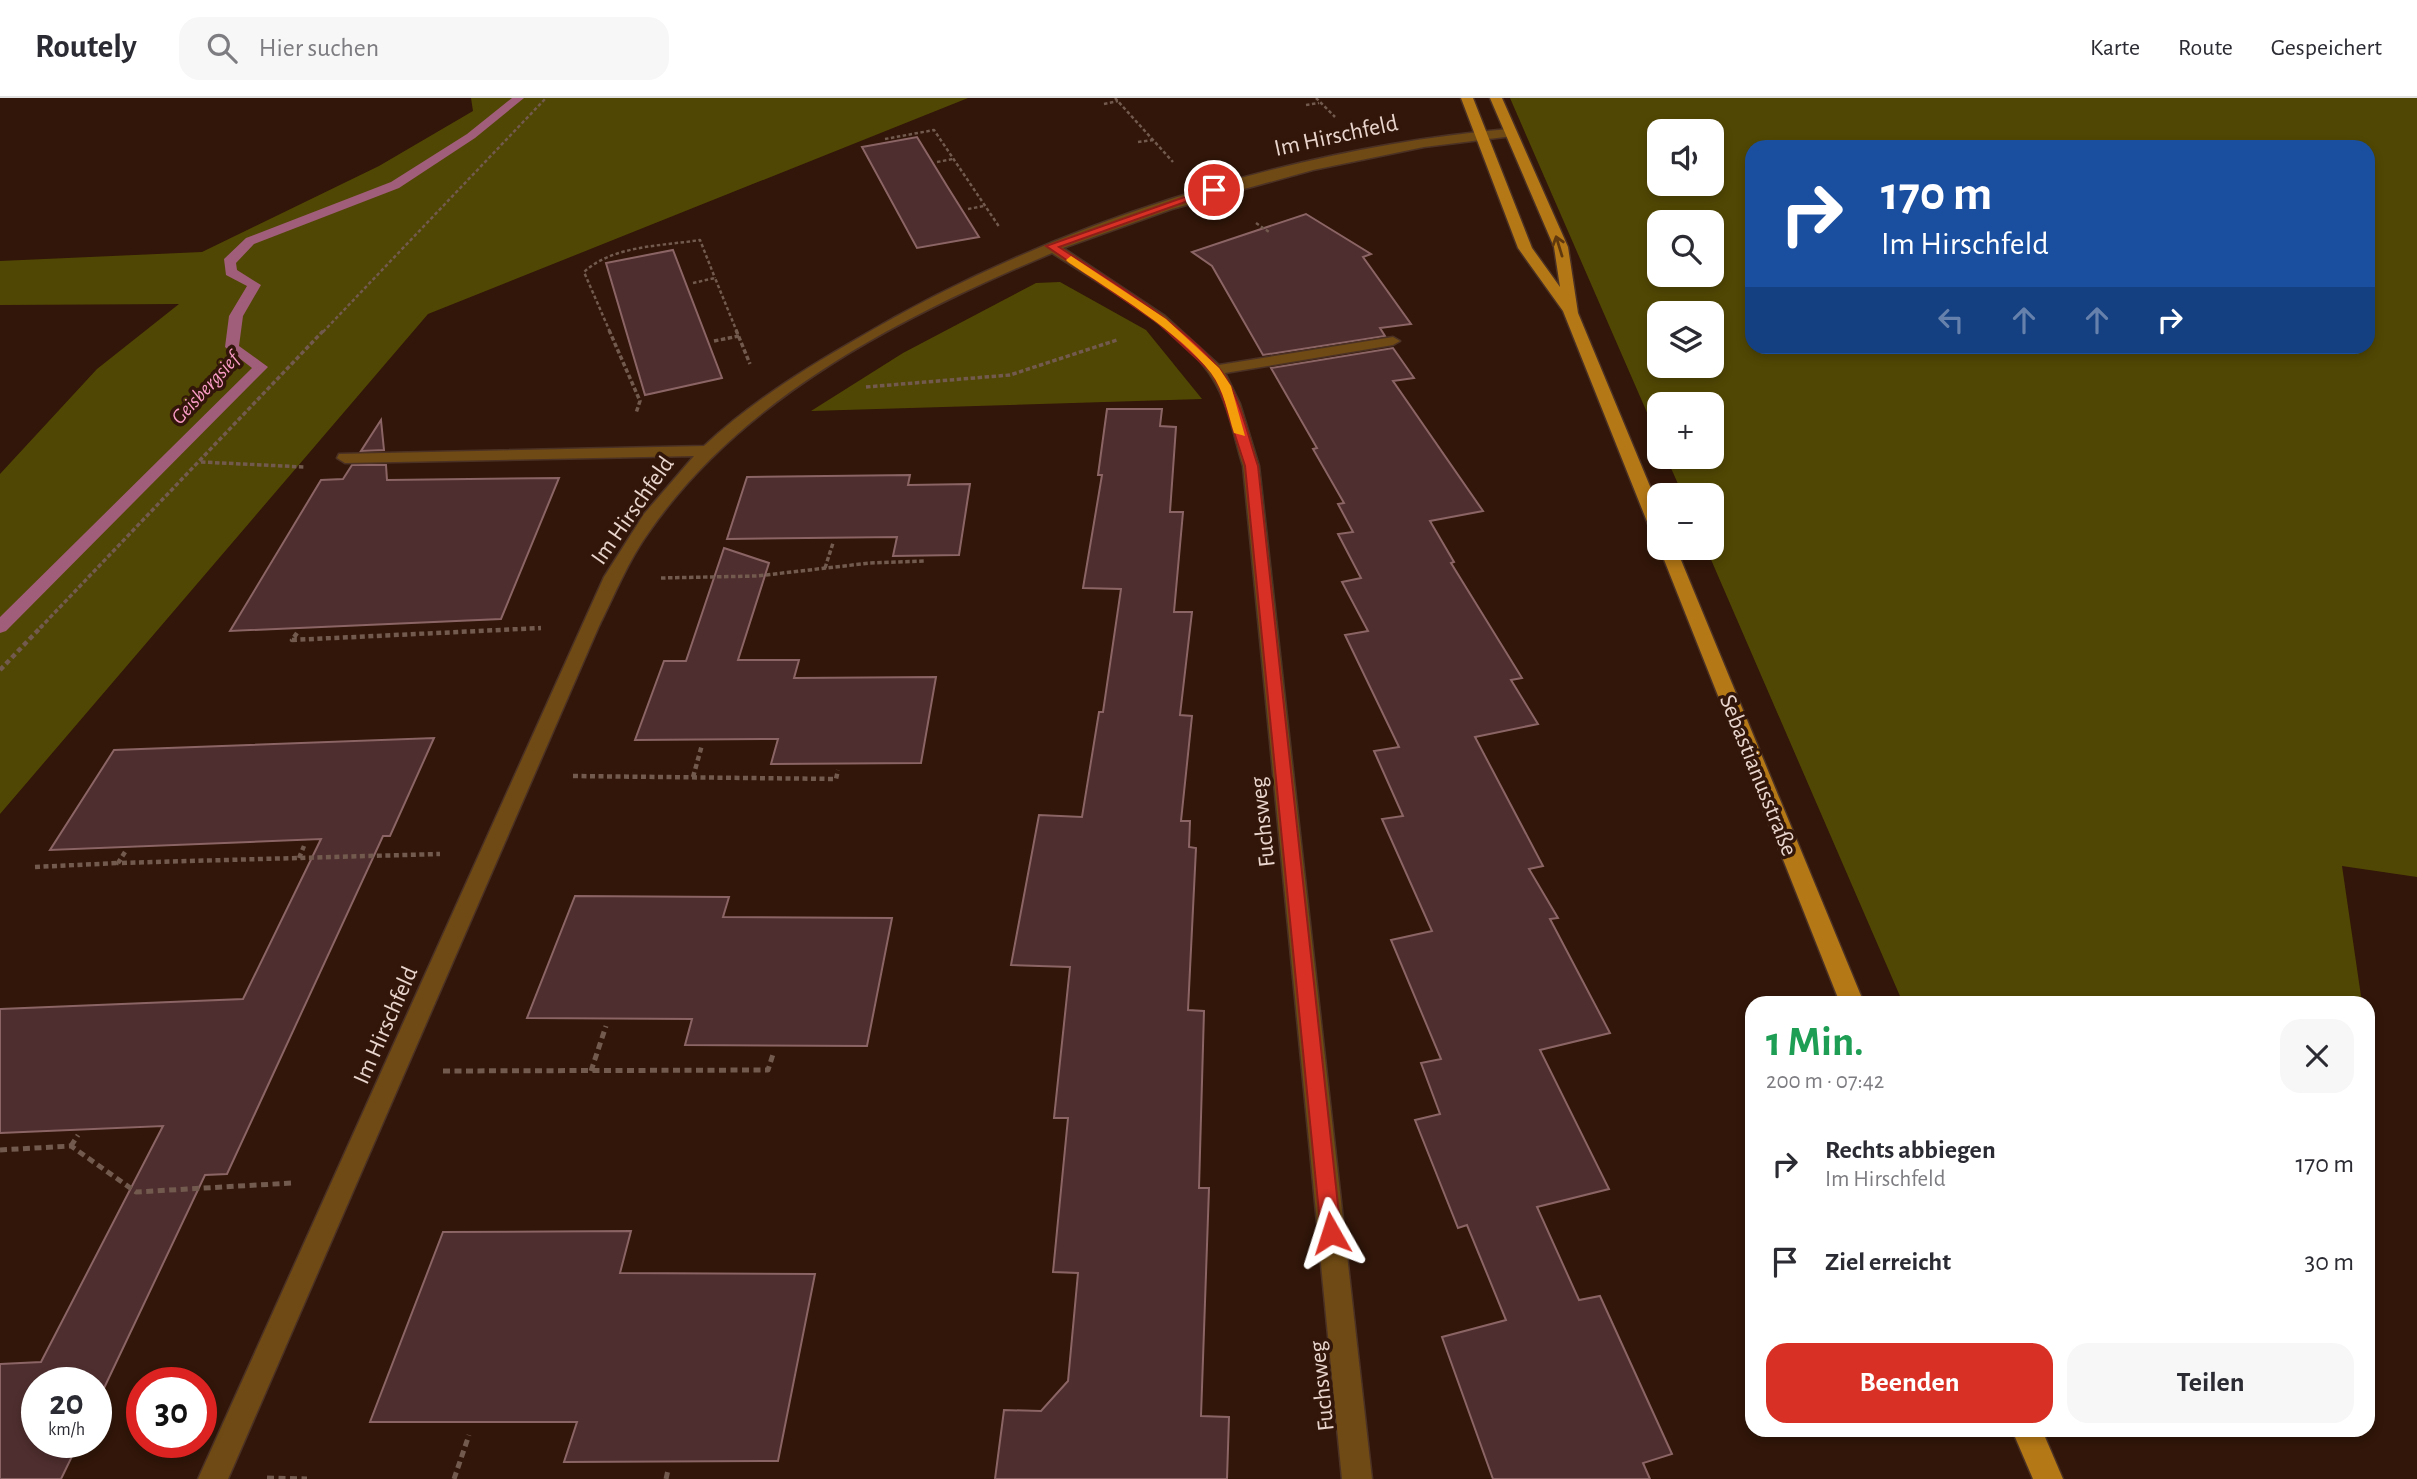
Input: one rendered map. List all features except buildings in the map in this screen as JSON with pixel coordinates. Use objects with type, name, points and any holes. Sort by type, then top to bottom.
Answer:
[{"type":"main road","points":[[1467,98],[1525,248],[1571,313],[1647,500]]},
{"type":"main road","points":[[1496,98],[1561,247],[1571,313]]},
{"type":"main road","name":"Sebastianusstraße","points":[[1672,560],[1849,996]]},
{"type":"main road","points":[[2031,1437],[2048,1479]]},
{"type":"street","name":"Im Hirschfeld","points":[[213,1479],[590,626],[621,562],[647,525],[708,451],[776,394],[881,328],[1051,246],[1201,193],[1371,153],[1480,135],[1510,134]]},
{"type":"street","name":"Fuchsweg","points":[[1051,246],[1162,321],[1215,370],[1225,386],[1251,466],[1357,1479]]},
{"type":"street","points":[[1215,370],[1393,341]]},
{"type":"street","points":[[345,458],[708,451]]},
{"type":"path","points":[[0,670],[546,98]]},
{"type":"path","points":[[1104,104],[1116,100],[1201,193]]},
{"type":"path","points":[[1306,105],[1320,102]]},
{"type":"path","points":[[885,139],[934,130],[1022,258]]},
{"type":"path","points":[[1138,142],[1153,140]]},
{"type":"path","points":[[937,162],[953,159]]},
{"type":"path","points":[[968,209],[984,206]]},
{"type":"path","points":[[625,453],[640,401],[584,272],[589,264],[604,257],[700,240],[759,389],[776,394]]},
{"type":"path","points":[[693,283],[715,278]]},
{"type":"path","points":[[860,388],[1010,375],[1146,330],[1162,321]]},
{"type":"path","points":[[714,341],[739,336]]},
{"type":"path","points":[[200,462],[318,468],[345,458]]},
{"type":"path","points":[[825,568],[833,543]]},
{"type":"path","points":[[613,579],[757,576],[926,561]]},
{"type":"path","points":[[423,634],[427,626]]},
{"type":"path","points":[[297,633],[292,640],[590,626]]},
{"type":"path","points":[[693,777],[702,745]]},
{"type":"path","points":[[523,775],[836,779],[838,770]]},
{"type":"path","points":[[299,858],[304,846]]},
{"type":"path","points":[[118,863],[125,852]]},
{"type":"path","points":[[35,867],[491,852]]},
{"type":"path","points":[[592,1071],[606,1026]]},
{"type":"path","points":[[393,1071],[768,1070],[774,1051]]},
{"type":"path","points":[[71,1146],[78,1135]]},
{"type":"path","points":[[0,1150],[71,1146],[136,1192],[346,1180]]},
{"type":"path","points":[[454,1479],[468,1435]]},
{"type":"path","points":[[666,1479],[668,1469]]},
{"type":"shaded area","points":[[471,98],[968,98],[428,314],[0,814],[0,474],[97,369],[179,304],[0,305],[0,261],[202,252],[379,166],[473,111]]},
{"type":"shaded area","points":[[1510,98],[2417,98],[2417,877],[2342,866],[2361,996],[1900,996],[1711,560],[1724,560],[1724,483],[1678,483],[1671,469],[1724,469],[1724,392],[1647,392],[1647,412]]},
{"type":"shaded area","points":[[1060,282],[1146,330],[1202,399],[811,411],[903,353],[1036,283]]},
{"type":"waterway","name":"Geisbergsief","points":[[0,627],[261,367],[232,347],[236,316],[254,285],[231,272],[229,262],[250,241],[395,185],[471,136],[519,98]]},
{"type":"slow traffic","points":[[1071,260],[1162,321],[1215,370],[1225,386],[1240,433]]},
{"type":"route","points":[[1214,190],[1128,217],[1051,246],[1162,321],[1215,370],[1225,386],[1251,466],[1331,1233]]}]
